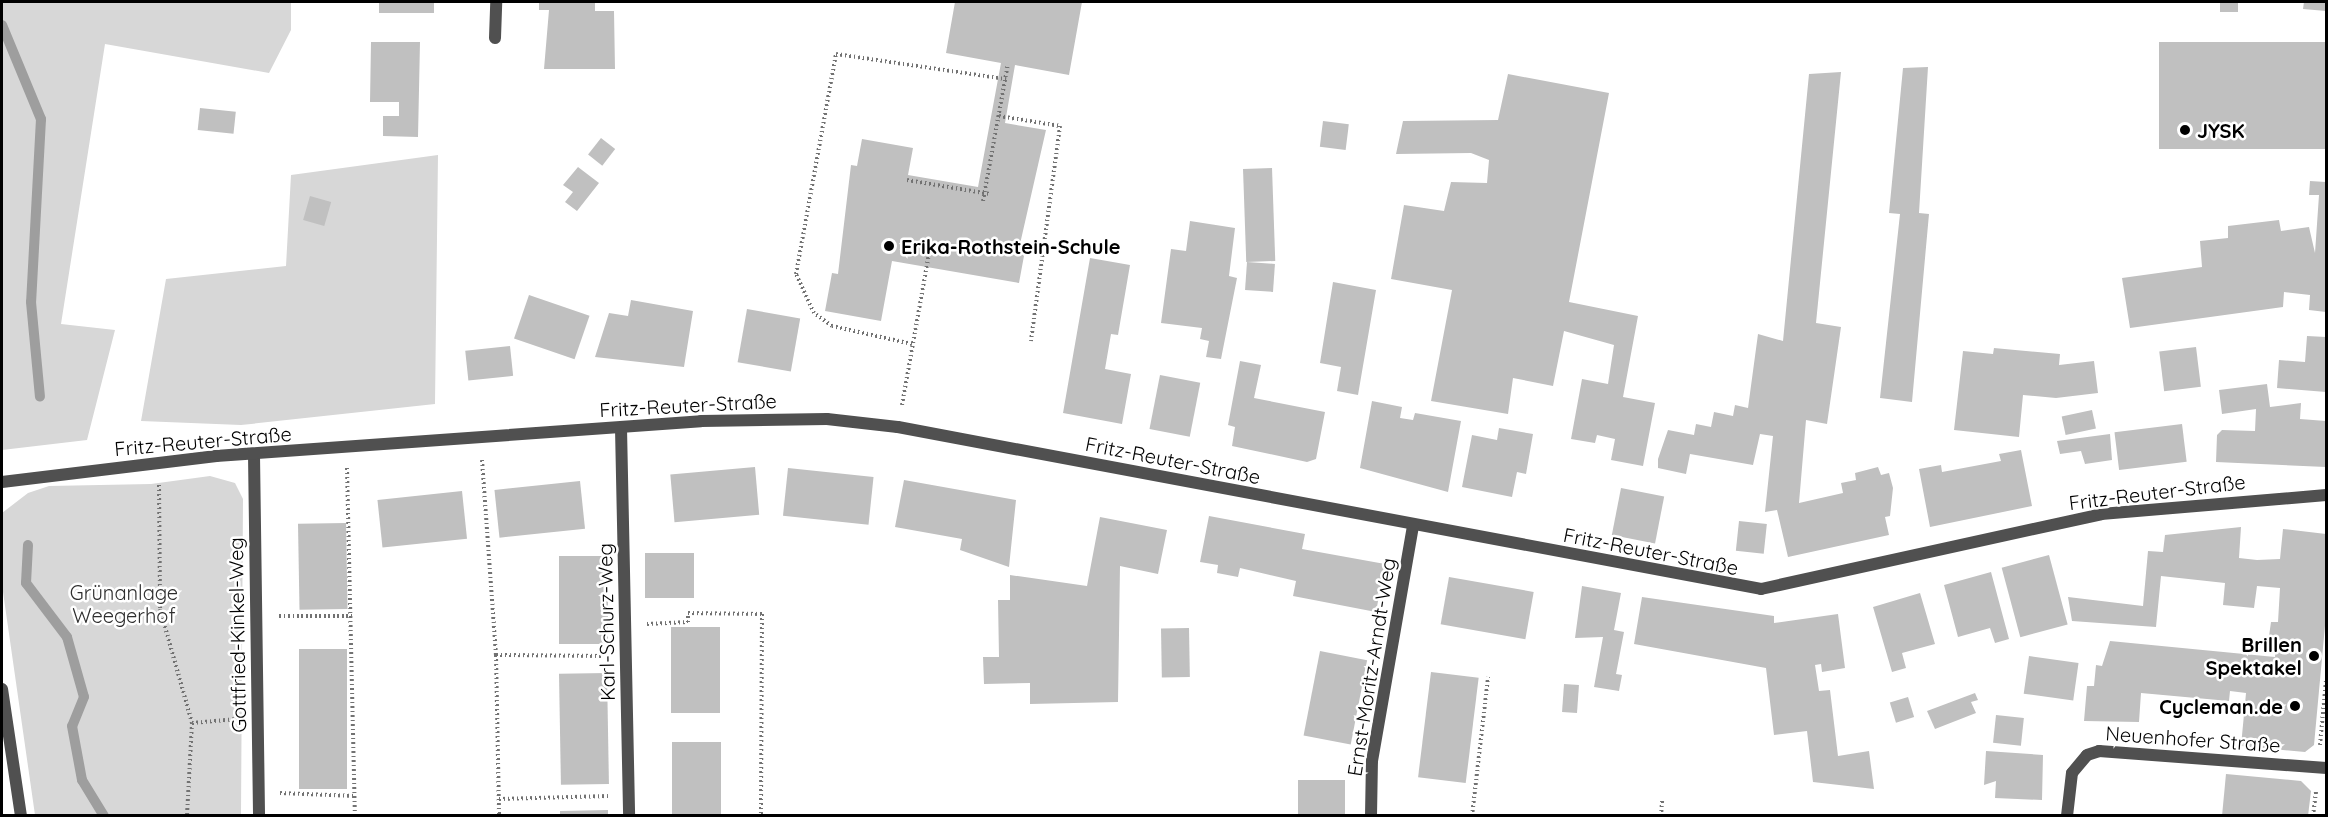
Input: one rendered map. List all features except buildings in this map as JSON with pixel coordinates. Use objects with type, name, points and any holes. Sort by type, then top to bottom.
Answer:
[{"type":"street","points":[[495,38],[496,2]]},
{"type":"street","name":"Fritz-Reuter-Straße","points":[[2,482],[157,462],[347,450],[621,428],[827,419],[898,427],[1761,589],[2101,514],[2326,495]]},
{"type":"street","name":"Karl-Schurz-Weg","points":[[621,428],[630,816]]},
{"type":"street","name":"Gottfried-Kinkel-Weg","points":[[254,455],[259,816]]},
{"type":"street","name":"Ernst-Moritz-Arndt-Weg","points":[[1371,816],[1372,761],[1413,525]]},
{"type":"street","points":[[2,689],[21,816]]},
{"type":"street","name":"Neuenhofer Straße","points":[[2067,816],[2072,773],[2087,755],[2099,751],[2326,768]]},
{"type":"path","points":[[912,344],[832,326],[814,313],[796,274],[836,54],[1006,79]]},
{"type":"path","points":[[983,201],[987,194],[1008,64]]},
{"type":"path","points":[[999,116],[1060,126],[1031,341]]},
{"type":"path","points":[[907,180],[987,194]]},
{"type":"path","points":[[898,427],[929,254]]},
{"type":"path","points":[[480,438],[496,655],[499,816]]},
{"type":"path","points":[[347,450],[353,616],[355,816]]},
{"type":"path","points":[[157,462],[160,609],[192,723],[187,816]]},
{"type":"path","points":[[657,623],[688,622],[688,613],[762,614],[761,816]]},
{"type":"path","points":[[257,615],[353,616]]},
{"type":"path","points":[[496,655],[627,656]]},
{"type":"path","points":[[1472,816],[1488,677]]},
{"type":"path","points":[[192,723],[230,720]]},
{"type":"path","points":[[259,793],[355,796]]},
{"type":"path","points":[[499,799],[629,796]]},
{"type":"path","points":[[1661,816],[1662,800]]},
{"type":"path","points":[[1408,816],[1433,816]]},
{"type":"green space","points":[[2,2],[291,2],[291,30],[269,73],[105,44],[61,324],[115,330],[87,440],[2,450]]},
{"type":"green space","points":[[438,155],[435,404],[241,425],[141,421],[166,279],[286,266],[291,175]]},
{"type":"green space","name":"Grünanlage Weegerhof","points":[[210,476],[235,483],[243,499],[241,815],[35,815],[2,585],[2,513],[28,493],[49,486],[151,484]]},
{"type":"waterway","points":[[2,25],[41,119],[31,302],[40,397]]},
{"type":"waterway","points":[[28,545],[26,583],[67,637],[84,697],[72,726],[82,780],[104,816]]},
{"type":"place","name":"JYSK","points":[[2185,130]]},
{"type":"place","name":"Erika-Rothstein-Schule","points":[[889,246]]},
{"type":"place","name":"Brillen Spektakel","points":[[2314,656]]},
{"type":"place","name":"Cycleman.de","points":[[2295,706]]}]
